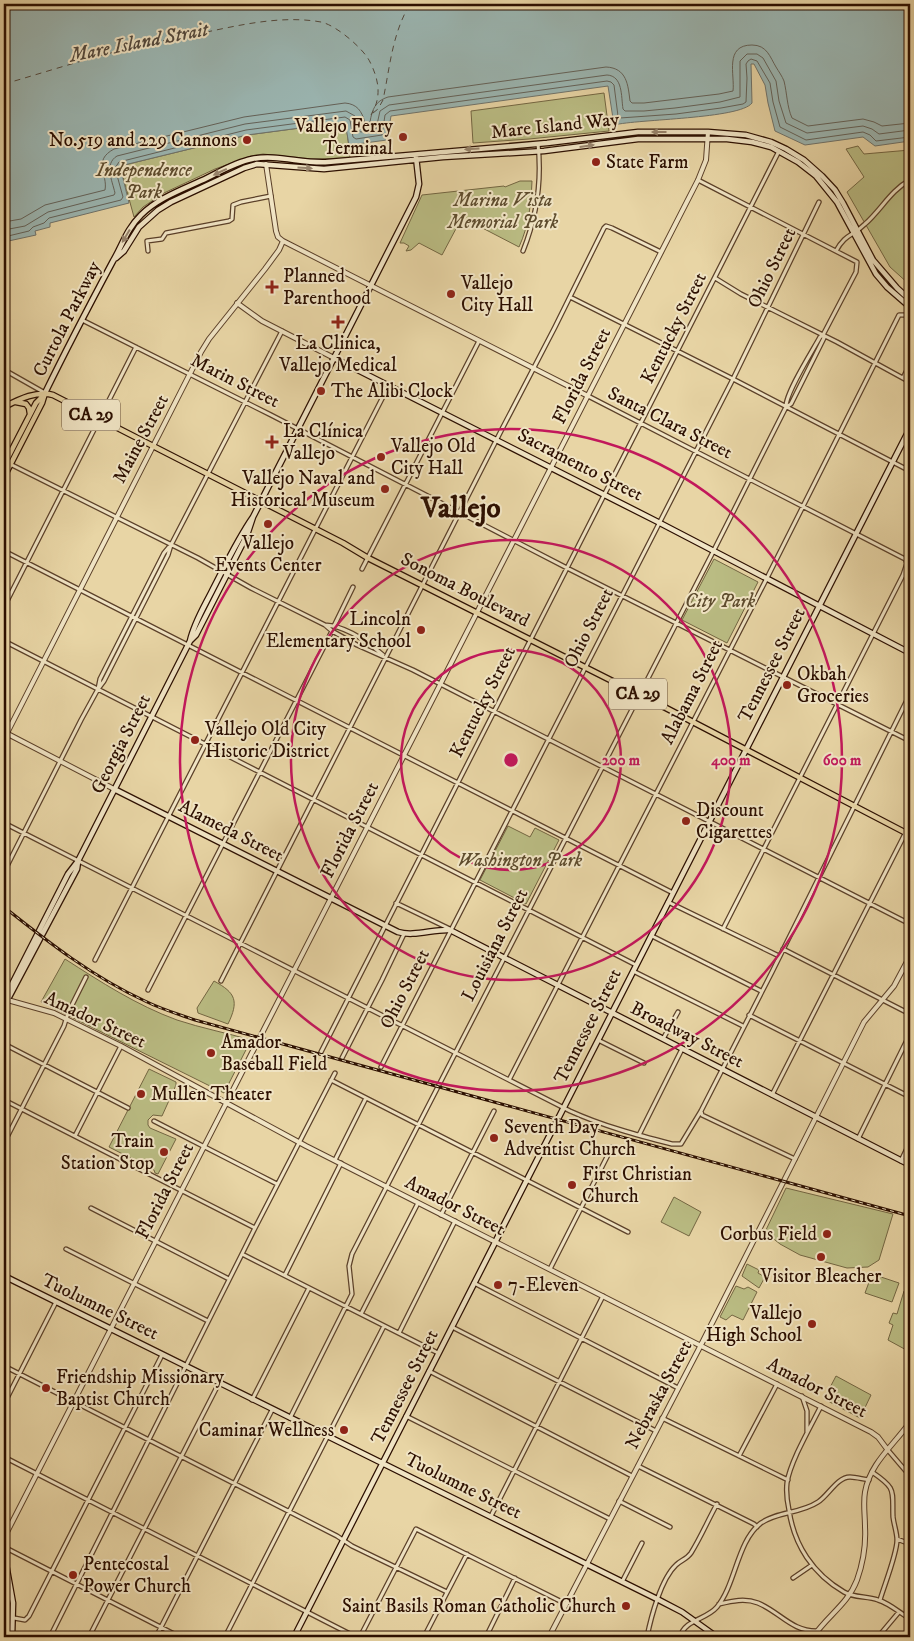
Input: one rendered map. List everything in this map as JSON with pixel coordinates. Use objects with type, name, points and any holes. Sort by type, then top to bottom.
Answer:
[{"type":"main road","name":"Mare Island Way","points":[[141,215],[161,199],[244,161],[266,158],[319,162],[538,144],[638,132],[708,132],[746,135],[771,142],[796,154],[822,176],[835,190],[874,260],[897,288],[910,300]]},
{"type":"main road","name":"Mare Island Way","points":[[145,220],[171,202],[244,168],[257,164],[324,169],[417,160],[538,152],[638,139],[727,139],[748,141],[779,151],[798,162],[821,182],[837,202],[876,274],[894,294],[910,307]]},
{"type":"main road","name":"Georgia Street","points":[[4,1005],[9,990],[64,882],[78,860],[189,643],[193,630],[225,573],[242,533],[262,501],[416,197],[418,184],[416,154]]},
{"type":"main road","points":[[266,158],[266,164]]},
{"type":"main road","name":"Curtola Parkway","points":[[4,477],[119,248],[141,215]]},
{"type":"main road","name":"Curtola Parkway","points":[[115,259],[124,251],[145,220]]},
{"type":"main road","name":"Sacramento Street","points":[[334,358],[714,550],[910,653]]},
{"type":"main road","name":"Curtola Parkway","points":[[4,465],[36,403],[45,393]]},
{"type":"main road","name":"CA 29","points":[[4,407],[31,396],[45,393]]},
{"type":"main road","name":"Sonoma Boulevard","points":[[45,393],[262,501],[368,558],[638,694],[908,834]]},
{"type":"main road","points":[[14,402],[26,404],[30,414]]},
{"type":"main road","name":"Tennessee Street","points":[[294,1637],[910,428]]},
{"type":"main road","name":"Alameda Street","points":[[114,789],[404,934]]},
{"type":"main road","points":[[404,934],[439,929],[450,930]]},
{"type":"main road","name":"Broadway Street","points":[[450,930],[910,1165]]},
{"type":"main road","name":"Tuolumne Street","points":[[4,1276],[657,1599],[682,1612],[717,1637]]},
{"type":"main road","points":[[4,1553],[14,1618],[12,1637]]},
{"type":"main road","points":[[4,1582],[12,1599]]},
{"type":"main road","points":[[4,1582],[7,1609],[6,1637]]},
{"type":"main road","points":[[6,1600],[12,1599]]},
{"type":"main road","points":[[7,1609],[12,1599]]},
{"type":"main road","points":[[4,1629],[7,1622]]},
{"type":"street","name":"Florida Street","points":[[4,1538],[698,180],[705,165],[708,132]]},
{"type":"street","points":[[523,251],[531,234],[538,193],[538,144]]},
{"type":"street","name":"Kentucky Street","points":[[321,1052],[493,710],[779,151]]},
{"type":"street","points":[[266,164],[276,231],[278,237],[283,241]]},
{"type":"street","points":[[698,180],[836,251],[844,239],[864,225],[898,188],[910,180]]},
{"type":"street","points":[[148,251],[147,241],[162,239],[166,233],[229,221],[232,219],[234,205],[271,196]]},
{"type":"street","name":"Ohio Street","points":[[381,1067],[768,308],[819,202]]},
{"type":"street","points":[[221,981],[385,656],[423,586],[606,226],[661,252]]},
{"type":"street","name":"Santa Clara Street","points":[[283,241],[905,559],[907,563],[873,634]]},
{"type":"street","name":"Maine Street","points":[[4,739],[5,733],[44,662],[209,340],[265,269],[279,250],[283,241]]},
{"type":"street","name":"Louisiana Street","points":[[290,1418],[346,1307],[353,1289],[349,1266],[352,1254],[638,694],[714,550],[748,479],[786,407],[791,404],[824,338],[823,335],[852,279],[858,265],[856,261],[836,251]]},
{"type":"street","points":[[715,278],[768,308],[910,382]]},
{"type":"street","points":[[570,297],[910,471]]},
{"type":"street","name":"Sacramento Street","points":[[237,304],[257,318],[334,358]]},
{"type":"street","name":"Alabama Street","points":[[509,1080],[900,315],[906,315],[910,318]]},
{"type":"street","name":"Marin Street","points":[[82,320],[567,568],[910,740]]},
{"type":"street","points":[[4,872],[60,761],[104,681],[134,618],[168,555],[171,545],[282,330]]},
{"type":"street","points":[[362,569],[479,341]]},
{"type":"street","points":[[4,607],[136,347]]},
{"type":"street","points":[[903,378],[910,364]]},
{"type":"street","points":[[8,372],[45,393]]},
{"type":"street","points":[[95,960],[389,386]]},
{"type":"street","points":[[10,464],[325,625],[332,631],[365,649],[385,656],[493,710],[910,924]]},
{"type":"street","points":[[4,551],[134,618],[189,643],[349,728],[673,893]]},
{"type":"street","points":[[334,626],[353,587]]},
{"type":"street","points":[[325,625],[334,626],[374,647],[385,656]]},
{"type":"street","points":[[148,990],[332,631]]},
{"type":"street","points":[[723,928],[873,634]]},
{"type":"street","points":[[4,641],[636,965]]},
{"type":"street","points":[[4,823],[563,1108],[591,1121],[672,1144],[681,1144],[701,1111],[910,694]]},
{"type":"street","name":"Alameda Street","points":[[5,733],[114,789]]},
{"type":"street","points":[[772,1095],[908,834],[910,824]]},
{"type":"street","points":[[668,902],[779,956]]},
{"type":"street","name":"Broadway Street","points":[[396,903],[450,930]]},
{"type":"street","points":[[342,1058],[404,934]]},
{"type":"street","points":[[651,935],[761,991]]},
{"type":"street","points":[[783,949],[910,1014]]},
{"type":"street","name":"Nebraska Street","points":[[549,1637],[701,1345],[864,1022],[894,986],[910,956]]},
{"type":"street","points":[[633,971],[743,1026]]},
{"type":"street","points":[[4,1143],[86,978]]},
{"type":"street","name":"Amador Street","points":[[5,999],[45,1010],[121,1046],[341,1164],[875,1434],[887,1449]]},
{"type":"street","points":[[663,1039],[678,1012]]},
{"type":"street","points":[[749,1015],[910,1097]]},
{"type":"street","points":[[858,1139],[910,1034]]},
{"type":"street","points":[[598,1040],[644,1063]]},
{"type":"street","points":[[4,1044],[128,1108]]},
{"type":"street","points":[[75,1136],[121,1046]]},
{"type":"street","points":[[639,1135],[682,1049]]},
{"type":"street","points":[[50,1637],[277,1184],[335,1073]]},
{"type":"street","points":[[331,1080],[628,1232]]},
{"type":"street","points":[[335,1160],[366,1098]]},
{"type":"street","points":[[4,1100],[255,1228]]},
{"type":"street","points":[[441,1215],[494,1111]]},
{"type":"street","points":[[701,1111],[702,1115],[795,1159]]},
{"type":"street","points":[[154,1121],[277,1184]]},
{"type":"street","points":[[901,1160],[910,1142]]},
{"type":"street","points":[[550,1269],[612,1147]]},
{"type":"street","points":[[284,1275],[341,1164]]},
{"type":"street","points":[[361,1314],[418,1203]]},
{"type":"street","points":[[91,1208],[229,1279]]},
{"type":"street","points":[[398,1333],[455,1221]]},
{"type":"street","points":[[66,1249],[208,1321]]},
{"type":"street","points":[[242,1254],[438,1354]]},
{"type":"street","points":[[474,1284],[678,1388]]},
{"type":"street","points":[[252,1400],[309,1288]]},
{"type":"street","points":[[491,1516],[603,1296]]},
{"type":"street","points":[[4,1404],[56,1302]]},
{"type":"street","points":[[225,1637],[384,1326]]},
{"type":"street","points":[[452,1327],[656,1431]]},
{"type":"street","points":[[14,1618],[25,1620],[29,1616],[162,1354]]},
{"type":"street","points":[[4,1366],[447,1592]]},
{"type":"street","points":[[429,1371],[632,1476]]},
{"type":"street","points":[[89,1637],[219,1383]]},
{"type":"street","points":[[739,1456],[777,1383]]},
{"type":"street","points":[[802,1396],[807,1411],[807,1432]]},
{"type":"street","points":[[821,1406],[807,1432],[788,1480],[789,1513],[799,1547],[812,1565],[828,1581],[850,1594],[880,1600],[910,1619]]},
{"type":"street","points":[[156,1637],[272,1410]]},
{"type":"street","points":[[406,1416],[610,1519]]},
{"type":"street","points":[[662,1418],[788,1480]]},
{"type":"street","points":[[813,1637],[837,1611],[850,1594],[857,1580],[866,1528],[864,1497],[868,1480],[887,1449],[910,1422]]},
{"type":"street","points":[[887,1449],[910,1476]]},
{"type":"street","points":[[4,1457],[358,1637],[416,1529],[566,1604]]},
{"type":"street","points":[[638,1466],[717,1504],[757,1527]]},
{"type":"street","points":[[872,1472],[885,1481],[892,1490],[897,1539],[880,1600]]},
{"type":"street","points":[[673,1637],[681,1636],[687,1625],[711,1613],[719,1604],[748,1540],[757,1527],[774,1516],[803,1510],[820,1501],[843,1478],[868,1480]]},
{"type":"street","points":[[620,1501],[670,1527]]},
{"type":"street","points":[[647,1637],[657,1599],[675,1566],[684,1561],[691,1553],[717,1504]]},
{"type":"street","points":[[897,1539],[910,1544]]},
{"type":"street","points":[[622,1582],[642,1543]]},
{"type":"street","points":[[4,1547],[180,1637]]},
{"type":"street","points":[[424,1637],[467,1554]]},
{"type":"street","points":[[793,1578],[812,1565]]},
{"type":"street","points":[[486,1637],[516,1578]]},
{"type":"street","points":[[719,1604],[742,1600],[755,1602],[792,1626],[818,1631]]},
{"type":"street","points":[[878,1637],[899,1612]]},
{"type":"green space","points":[[604,93],[609,131],[473,143],[471,111]]},
{"type":"green space","name":"Independence Park","points":[[346,122],[350,158],[311,159],[263,154],[251,156],[215,169],[164,193],[143,207],[134,217],[120,166],[247,135]]},
{"type":"green space","points":[[858,146],[864,154],[910,150],[910,285],[890,267],[847,192],[864,177],[846,149]]},
{"type":"green space","name":"Marina Vista Memorial Park","points":[[520,181],[532,181],[529,214],[519,247],[467,220],[459,223],[442,255],[419,243],[411,250],[406,251],[409,246],[400,243],[422,195],[505,187]]},
{"type":"green space","name":"City Park","points":[[714,559],[758,582],[727,643],[682,620]]},
{"type":"green space","name":"Washington Park","points":[[508,826],[530,837],[535,828],[559,840],[526,904],[480,880]]},
{"type":"green space","points":[[65,959],[119,992],[162,1014],[186,1023],[251,1040],[224,1093],[41,1002]]},
{"type":"green space","points":[[214,981],[227,990],[233,998],[234,1009],[228,1024],[198,1013],[197,1008]]},
{"type":"green space","points":[[149,1069],[176,1082],[162,1116],[153,1115],[148,1120],[150,1128],[176,1139],[158,1174],[154,1170],[109,1147]]},
{"type":"green space","points":[[786,1188],[893,1214],[879,1260],[868,1267],[847,1268],[800,1255],[780,1244],[765,1232]]},
{"type":"green space","points":[[674,1197],[701,1212],[689,1236],[661,1222]]},
{"type":"green space","points":[[747,1264],[759,1270],[758,1273],[765,1277],[759,1288],[742,1276]]},
{"type":"green space","points":[[872,1274],[899,1283],[892,1302],[865,1293]]},
{"type":"green space","points":[[736,1286],[744,1289],[748,1287],[757,1292],[743,1320],[732,1315],[726,1320],[720,1317]]},
{"type":"green space","points":[[910,1288],[910,1352],[888,1340],[893,1325],[889,1323],[893,1313],[897,1314],[904,1291]]},
{"type":"green space","points":[[836,1376],[871,1395],[860,1418],[824,1399]]},
{"type":"water","name":"Mare Island Strait","points":[[4,4],[910,4],[910,141],[875,146],[863,137],[805,145],[775,131],[765,85],[754,64],[751,64],[752,103],[744,108],[709,115],[614,125],[608,86],[391,116],[387,140],[349,145],[345,122],[247,135],[120,166],[129,203],[50,223],[50,227],[35,231],[36,235],[4,242]]},
{"type":"ferry route","points":[[373,113],[378,109],[383,100],[395,39],[410,4]]},
{"type":"ferry route","points":[[4,84],[99,56],[157,42],[261,22],[306,20],[321,22],[334,28],[349,38],[367,57],[376,75],[378,88],[377,102],[371,115]]},
{"type":"railway","points":[[4,907],[54,946],[107,981],[151,1004],[195,1020],[910,1216]]},
{"type":"place","name":"Vallejo Ferry Terminal","points":[[403,137]]},
{"type":"place","name":"No.519 and 229 Cannons","points":[[247,140]]},
{"type":"place","name":"State Farm","points":[[596,162]]},
{"type":"place","name":"Planned Parenthood","points":[[272,287]]},
{"type":"place","name":"Vallejo City Hall","points":[[451,294]]},
{"type":"place","name":"La Clinica, Vallejo Medical","points":[[338,322]]},
{"type":"place","name":"The Alibi Clock","points":[[321,391]]},
{"type":"place","name":"La Clínica Vallejo","points":[[272,442]]},
{"type":"place","name":"Vallejo Old City Hall","points":[[381,457]]},
{"type":"place","name":"Vallejo Naval and Historical Museum","points":[[385,489]]},
{"type":"place","name":"Vallejo Events Center","points":[[268,524]]},
{"type":"place","name":"Lincoln Elementary School","points":[[421,630]]},
{"type":"place","name":"Okbah Groceries","points":[[787,685]]},
{"type":"place","name":"Vallejo Old City Historic District","points":[[195,740]]},
{"type":"place","name":"Discount Cigarettes","points":[[686,821]]},
{"type":"place","name":"Amador Baseball Field","points":[[211,1053]]},
{"type":"place","name":"Mullen Theater","points":[[141,1094]]},
{"type":"place","name":"Seventh Day Adventist Church","points":[[494,1138]]},
{"type":"place","name":"Train Station Stop","points":[[164,1152]]},
{"type":"place","name":"First Christian Church","points":[[572,1185]]},
{"type":"place","name":"Corbus Field","points":[[827,1234]]},
{"type":"place","name":"Visitor Bleacher","points":[[821,1257]]},
{"type":"place","name":"7-Eleven","points":[[498,1285]]},
{"type":"place","name":"Vallejo High School","points":[[812,1324]]},
{"type":"place","name":"Friendship Missionary Baptist Church","points":[[46,1388]]},
{"type":"place","name":"Caminar Wellness","points":[[344,1430]]},
{"type":"place","name":"Pentecostal Power Church","points":[[73,1575]]},
{"type":"place","name":"Saint Basils Roman Catholic Church","points":[[626,1606]]},
{"type":"district","name":"Vallejo","points":[[461,509]]}]
